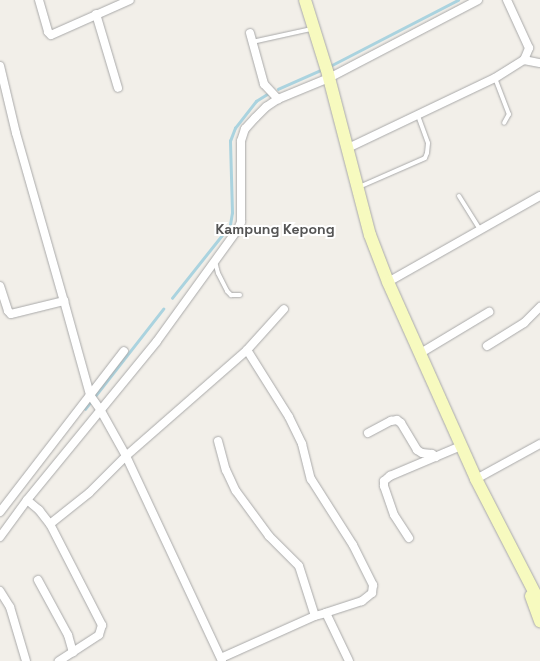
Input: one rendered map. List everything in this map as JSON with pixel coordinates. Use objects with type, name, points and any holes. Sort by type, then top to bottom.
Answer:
[{"type":"main road","points":[[305,0],[329,76],[370,235],[388,282],[476,479],[540,604]]},
{"type":"main road","points":[[525,577],[540,621]]},
{"type":"street","points":[[39,0],[48,32],[51,35],[130,0]]},
{"type":"street","points":[[0,537],[27,500],[156,341],[240,226],[241,141],[245,129],[266,108],[278,99],[329,76],[478,0]]},
{"type":"street","points":[[348,148],[495,78],[524,60],[529,48],[507,0]]},
{"type":"street","points":[[96,14],[118,88]]},
{"type":"street","points":[[250,33],[264,84],[278,99]]},
{"type":"street","points":[[524,60],[540,63]]},
{"type":"street","points":[[0,66],[16,133],[90,396],[100,410],[126,456],[221,660],[315,616],[362,601],[372,593],[373,585],[353,545],[311,479],[302,444],[289,417],[247,350]]},
{"type":"street","points":[[388,282],[540,196]]},
{"type":"street","points":[[0,286],[8,311],[11,314],[64,301]]},
{"type":"street","points":[[487,346],[524,322],[540,306]]},
{"type":"street","points":[[50,524],[88,493],[126,456],[247,350],[284,309]]},
{"type":"street","points":[[419,354],[489,312]]},
{"type":"street","points":[[0,512],[124,351]]},
{"type":"street","points":[[368,433],[391,421],[397,420],[401,423],[417,450],[422,453],[432,454],[436,457]]},
{"type":"street","points":[[218,441],[228,474],[240,496],[269,536],[299,566],[315,616]]},
{"type":"street","points":[[476,479],[540,444]]},
{"type":"street","points":[[409,538],[394,515],[384,486],[384,481],[390,476],[461,446]]},
{"type":"street","points":[[27,500],[39,510],[50,524],[102,625],[99,635],[59,661]]},
{"type":"street","points":[[38,580],[68,635],[73,652]]},
{"type":"street","points":[[0,591],[10,607],[26,661]]},
{"type":"street","points":[[326,613],[349,661]]},
{"type":"lane","points":[[252,42],[314,28]]},
{"type":"lane","points":[[495,78],[508,114],[504,123]]},
{"type":"lane","points":[[358,188],[425,158],[428,153],[428,143],[418,114]]},
{"type":"lane","points":[[459,196],[480,230]]},
{"type":"lane","points":[[215,260],[218,273],[227,291],[236,296],[240,295]]},
{"type":"waterway","points":[[330,66],[458,0]]},
{"type":"waterway","points":[[278,89],[323,69]]},
{"type":"waterway","points":[[172,298],[230,225],[232,213],[230,141],[235,128],[256,101],[269,93]]},
{"type":"waterway","points":[[85,409],[163,309]]},
{"type":"district","name":"Kampung Kepong","points":[[275,229]]}]
